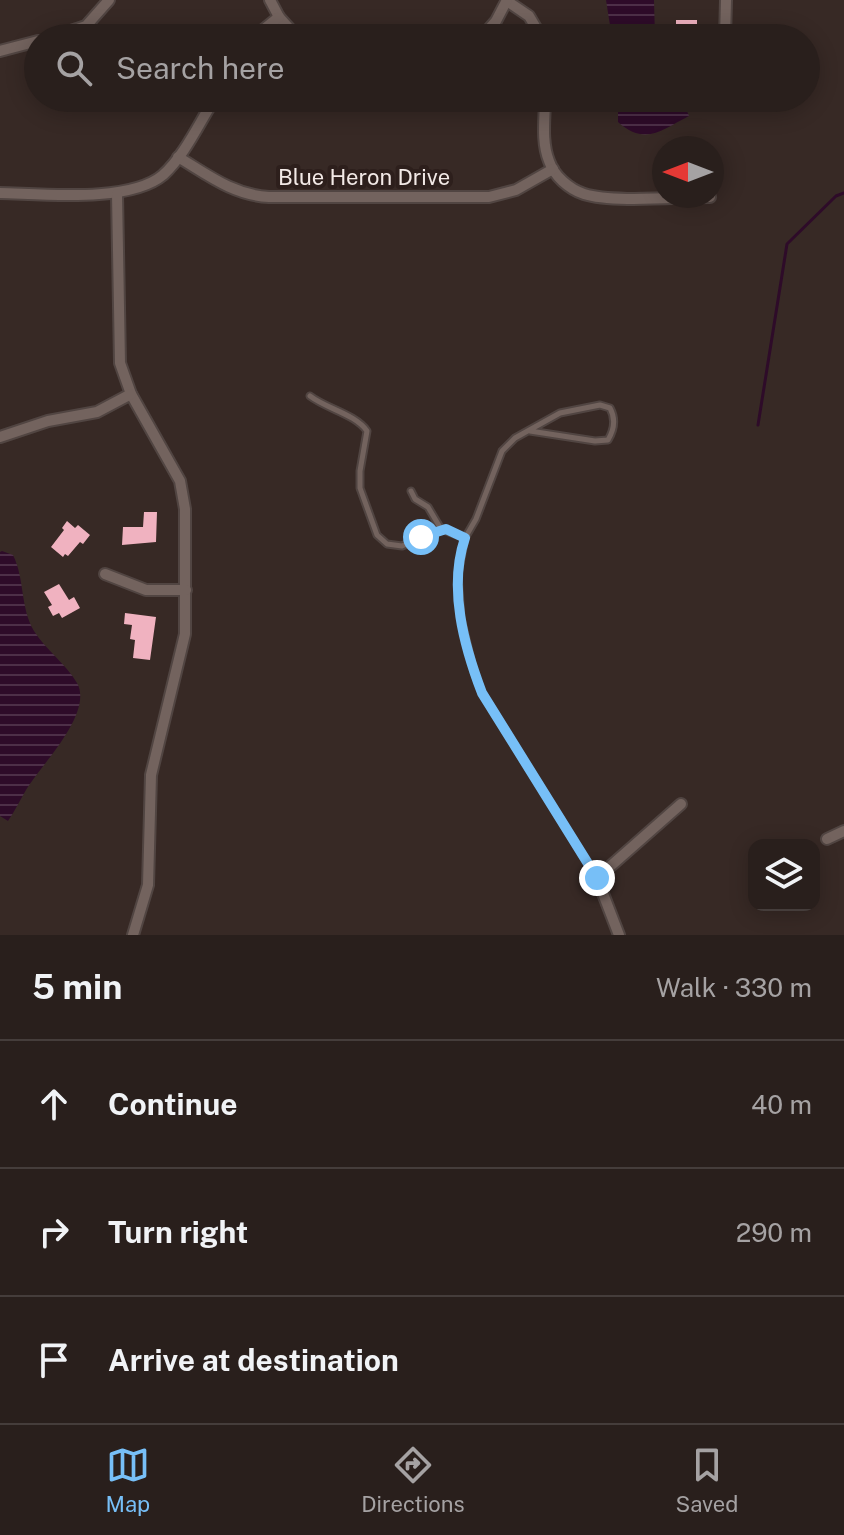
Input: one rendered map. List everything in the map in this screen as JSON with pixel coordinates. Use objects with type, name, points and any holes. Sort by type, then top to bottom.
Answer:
[{"type":"street","points":[[88,24],[109,0]]},
{"type":"street","points":[[270,0],[285,24]]},
{"type":"street","points":[[725,24],[726,0]]},
{"type":"street","points":[[493,24],[507,1],[529,16],[534,24]]},
{"type":"street","points":[[270,24],[279,17]]},
{"type":"street","points":[[0,51],[24,45]]},
{"type":"street","points":[[0,193],[117,194],[137,190],[163,175],[206,112]]},
{"type":"street","points":[[545,112],[545,149],[553,169],[567,185],[591,196],[652,197]]},
{"type":"street","name":"Blue Heron Drive","points":[[178,157],[230,189],[252,196],[269,197],[489,197],[516,190],[553,169]]},
{"type":"street","points":[[117,194],[119,354],[122,372],[183,490],[186,590],[184,643],[150,784],[148,885],[133,935]]},
{"type":"street","points":[[0,437],[48,421],[97,412],[131,394]]},
{"type":"street","points":[[105,574],[146,590],[186,590]]},
{"type":"street","points":[[619,935],[597,878],[681,804]]},
{"type":"street","points":[[827,839],[844,831]]},
{"type":"lane","points":[[310,396],[361,423],[367,431],[360,488],[377,535],[387,544],[402,546],[441,529]]},
{"type":"lane","points":[[530,431],[595,441],[608,440],[614,418],[610,408],[592,406],[560,413],[515,438],[502,451],[459,559],[460,607],[474,672],[482,693],[597,878]]},
{"type":"lane","points":[[411,491],[415,499],[428,507],[441,529],[465,538]]},
{"type":"shaded area","points":[[606,0],[654,0],[655,24],[610,24]]},
{"type":"shaded area","points":[[618,112],[687,112],[689,116],[646,135],[618,122]]},
{"type":"shaded area","points":[[2,551],[13,555],[17,564],[26,612],[34,631],[72,676],[80,695],[72,724],[8,821],[0,816]]},
{"type":"building","points":[[676,20],[697,20],[697,24],[676,24]]},
{"type":"building","points":[[144,512],[157,512],[156,542],[122,545],[123,527],[143,527]]},
{"type":"building","points":[[67,521],[90,535],[83,544],[80,542],[68,556],[65,554],[63,557],[51,547]]},
{"type":"building","points":[[59,584],[69,600],[74,597],[80,608],[62,618],[59,613],[53,616],[48,607],[52,605],[44,592]]},
{"type":"building","points":[[125,613],[156,617],[150,660],[133,658],[135,640],[130,639],[132,625],[124,624]]},
{"type":"waterway","points":[[758,425],[787,244],[836,196],[844,193]]},
{"type":"route","points":[[421,537],[446,529],[465,538],[459,559],[458,591],[467,646],[482,693],[597,878]]}]
